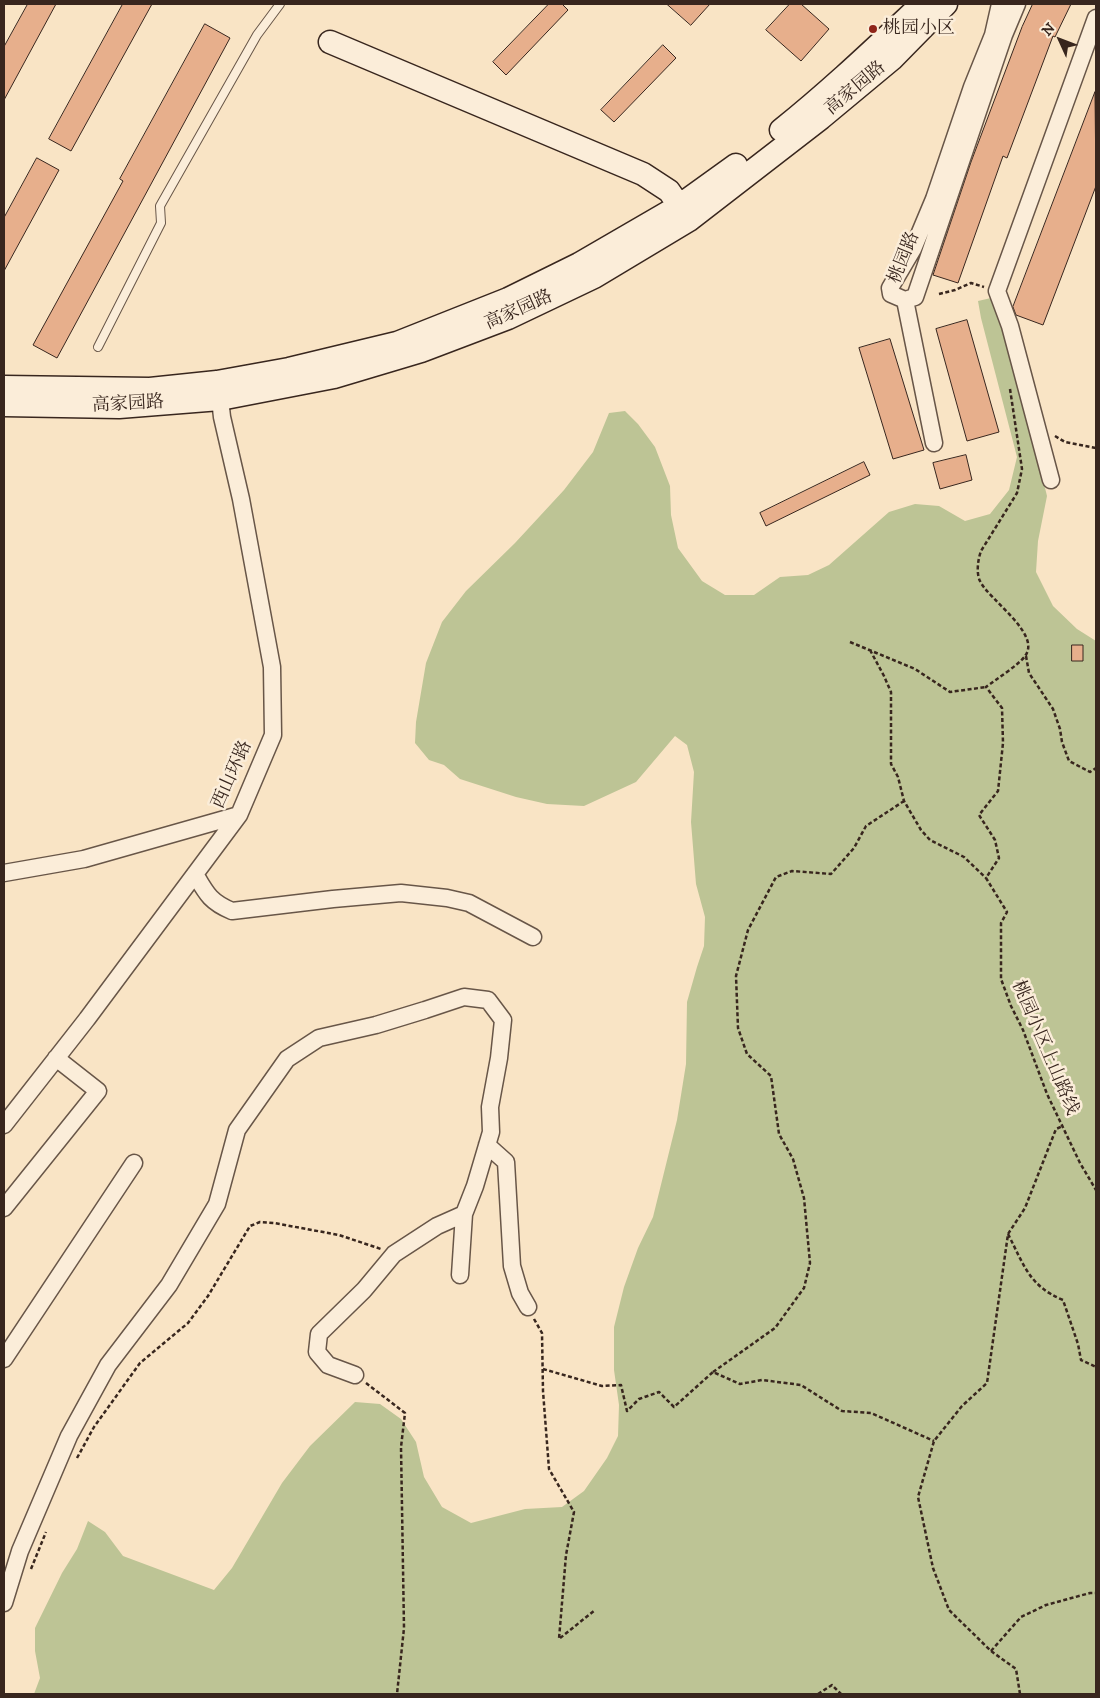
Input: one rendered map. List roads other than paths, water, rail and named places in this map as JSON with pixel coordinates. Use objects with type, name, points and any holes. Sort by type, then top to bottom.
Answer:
[{"type":"main road","name":"高家园路","points":[[4,387],[150,389],[217,382],[289,369],[397,343],[508,299],[684,213],[715,181],[798,117],[922,4]]},
{"type":"main road","name":"高家园路","points":[[4,405],[119,407],[220,399],[334,378],[421,351],[508,318],[594,277],[821,118],[885,64],[946,4]]},
{"type":"main road","points":[[330,42],[643,174],[669,191],[684,213]]},
{"type":"street","name":"桃园路","points":[[1000,4],[992,35],[934,198],[913,249],[890,288],[891,294],[905,300],[915,297],[1004,35],[1017,4]]},
{"type":"street","points":[[1051,480],[1010,326],[998,291],[1096,18]]},
{"type":"street","points":[[905,300],[934,444]]},
{"type":"street","name":"西山环路","points":[[4,1125],[239,815],[273,735],[272,667],[241,499],[222,417],[220,399]]},
{"type":"street","points":[[4,873],[84,859],[239,815]]},
{"type":"street","points":[[195,874],[208,897],[218,905],[232,910],[402,894],[448,898],[468,903],[533,937]]},
{"type":"street","points":[[4,1603],[20,1551],[69,1436],[108,1365],[169,1285],[217,1204],[237,1130],[287,1059],[319,1038],[376,1025],[464,997],[488,1000],[503,1020],[499,1058],[490,1107],[491,1132],[476,1186],[464,1214],[460,1275]]},
{"type":"street","points":[[4,1208],[98,1091],[56,1058]]},
{"type":"street","points":[[487,1145],[506,1162],[512,1266],[520,1293],[528,1306]]},
{"type":"street","points":[[4,1360],[134,1163]]},
{"type":"street","points":[[355,1375],[328,1365],[318,1352],[319,1334],[364,1290],[394,1254],[438,1226],[464,1214]]},
{"type":"lane","points":[[98,348],[161,223],[160,206],[257,36],[280,4]]},
{"type":"place","name":"桃园小区","points":[[873,29]]}]
